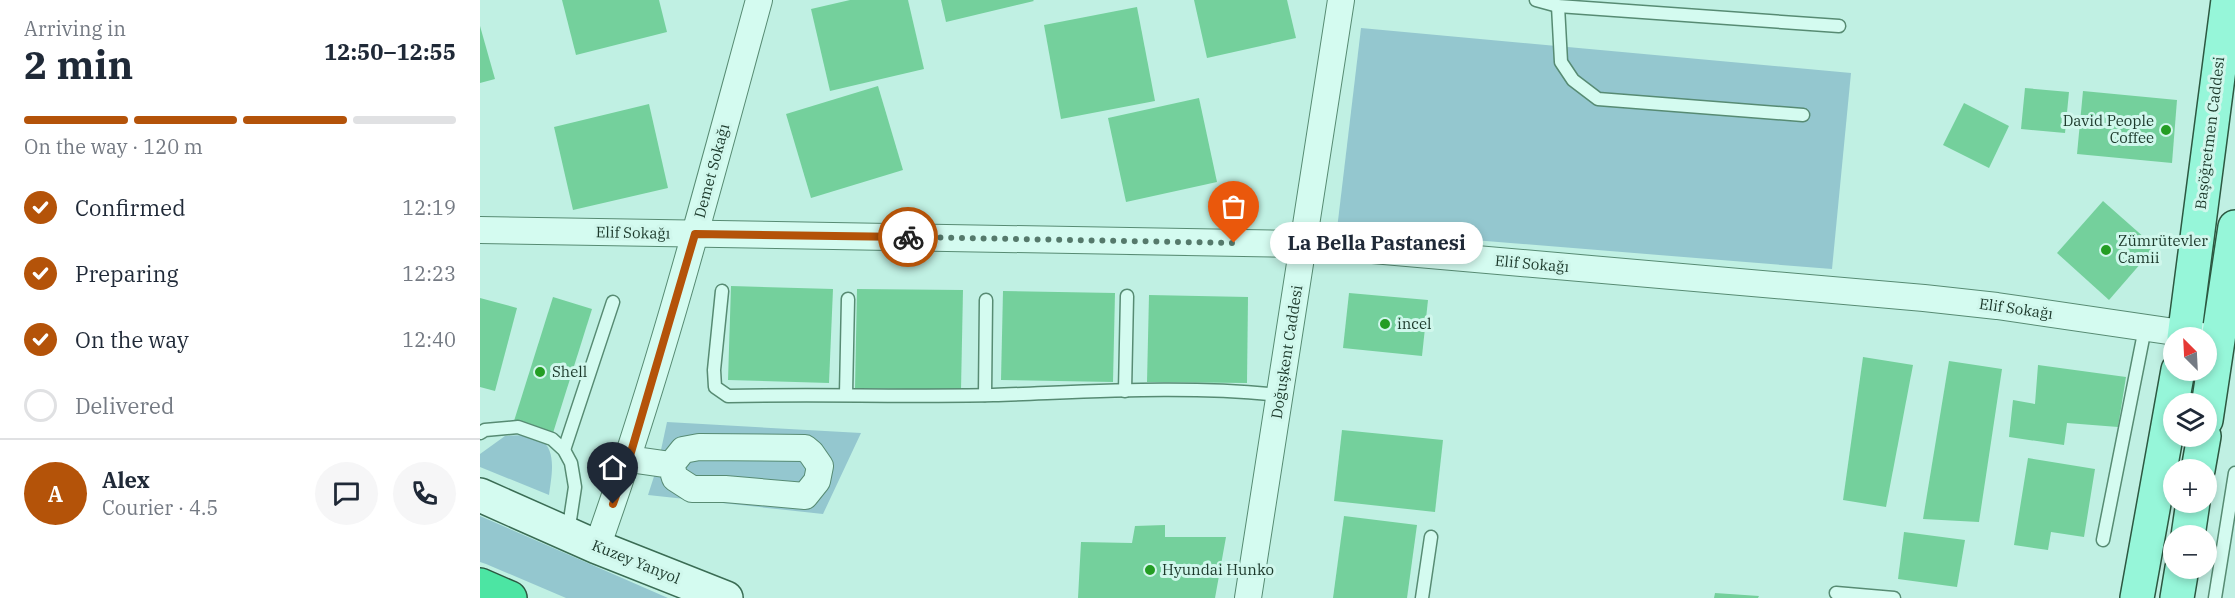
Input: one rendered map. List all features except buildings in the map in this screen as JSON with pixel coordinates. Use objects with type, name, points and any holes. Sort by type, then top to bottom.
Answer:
[{"type":"highway","points":[[480,585],[510,598]]},
{"type":"main road","name":"Başöğretmen Caddesi","points":[[2185,327],[2228,0]]},
{"type":"main road","points":[[2212,393],[2224,343],[2235,227]]},
{"type":"main road","points":[[2137,598],[2176,381]]},
{"type":"main road","name":"Kuzey Yanyol","points":[[480,495],[597,548],[726,598]]},
{"type":"main road","points":[[2177,598],[2180,579]]},
{"type":"street","name":"Demet Sokağı","points":[[597,548],[629,459],[695,234],[759,0]]},
{"type":"street","name":"Doğuşkent Caddesi","points":[[1248,598],[1341,0]]},
{"type":"street","name":"Elif Sokağı","points":[[480,230],[1304,244],[1924,298],[1997,306],[2163,331]]},
{"type":"street","name":"Elif Sokağı","points":[[2217,342],[2224,343]]},
{"type":"street","points":[[699,447],[805,448],[820,466],[817,481],[805,496],[725,489],[692,489],[675,478],[671,465],[683,450],[699,447]]},
{"type":"street","points":[[629,459],[671,465]]},
{"type":"lane","points":[[1536,0],[1558,6],[1839,26]]},
{"type":"lane","points":[[1558,6],[1561,62],[1573,80],[1598,99],[1803,115]]},
{"type":"lane","points":[[722,291],[714,370],[715,387],[728,396],[1125,392],[1247,392],[1280,395]]},
{"type":"lane","points":[[1125,392],[1127,296]]},
{"type":"lane","points":[[846,394],[848,299]]},
{"type":"lane","points":[[985,395],[986,300]]},
{"type":"lane","points":[[564,450],[613,302]]},
{"type":"lane","points":[[2103,540],[2145,328]]},
{"type":"lane","points":[[480,434],[484,430],[518,427],[552,439],[564,450],[572,463],[575,488],[568,534]]},
{"type":"lane","points":[[2215,598],[2235,473]]},
{"type":"lane","points":[[1422,598],[1431,537]]},
{"type":"lane","points":[[1836,593],[1894,598]]},
{"type":"shaded area","points":[[1361,28],[1851,73],[1832,269],[1337,229]]},
{"type":"shaded area","points":[[667,422],[861,433],[823,514],[648,495],[658,464]]},
{"type":"shaded area","points":[[525,435],[540,439],[549,450],[552,473],[549,495],[480,467],[480,454],[505,436]]},
{"type":"shaded area","points":[[480,516],[668,598],[566,598],[480,562]]},
{"type":"way so far","points":[[908,237],[1234,243]]},
{"type":"place","name":"David People Coffee","points":[[2166,130]]},
{"type":"place","name":"La Bella Pastanesi","points":[[1234,243]]},
{"type":"place","name":"Zümrütevler Camii","points":[[2106,250]]},
{"type":"place","name":"incel","points":[[1385,324]]},
{"type":"place","name":"Shell","points":[[540,372]]},
{"type":"place","name":"Hyundai Hunko","points":[[1150,570]]},
{"type":"route","points":[[613,504],[629,459],[695,234],[908,237]]}]
